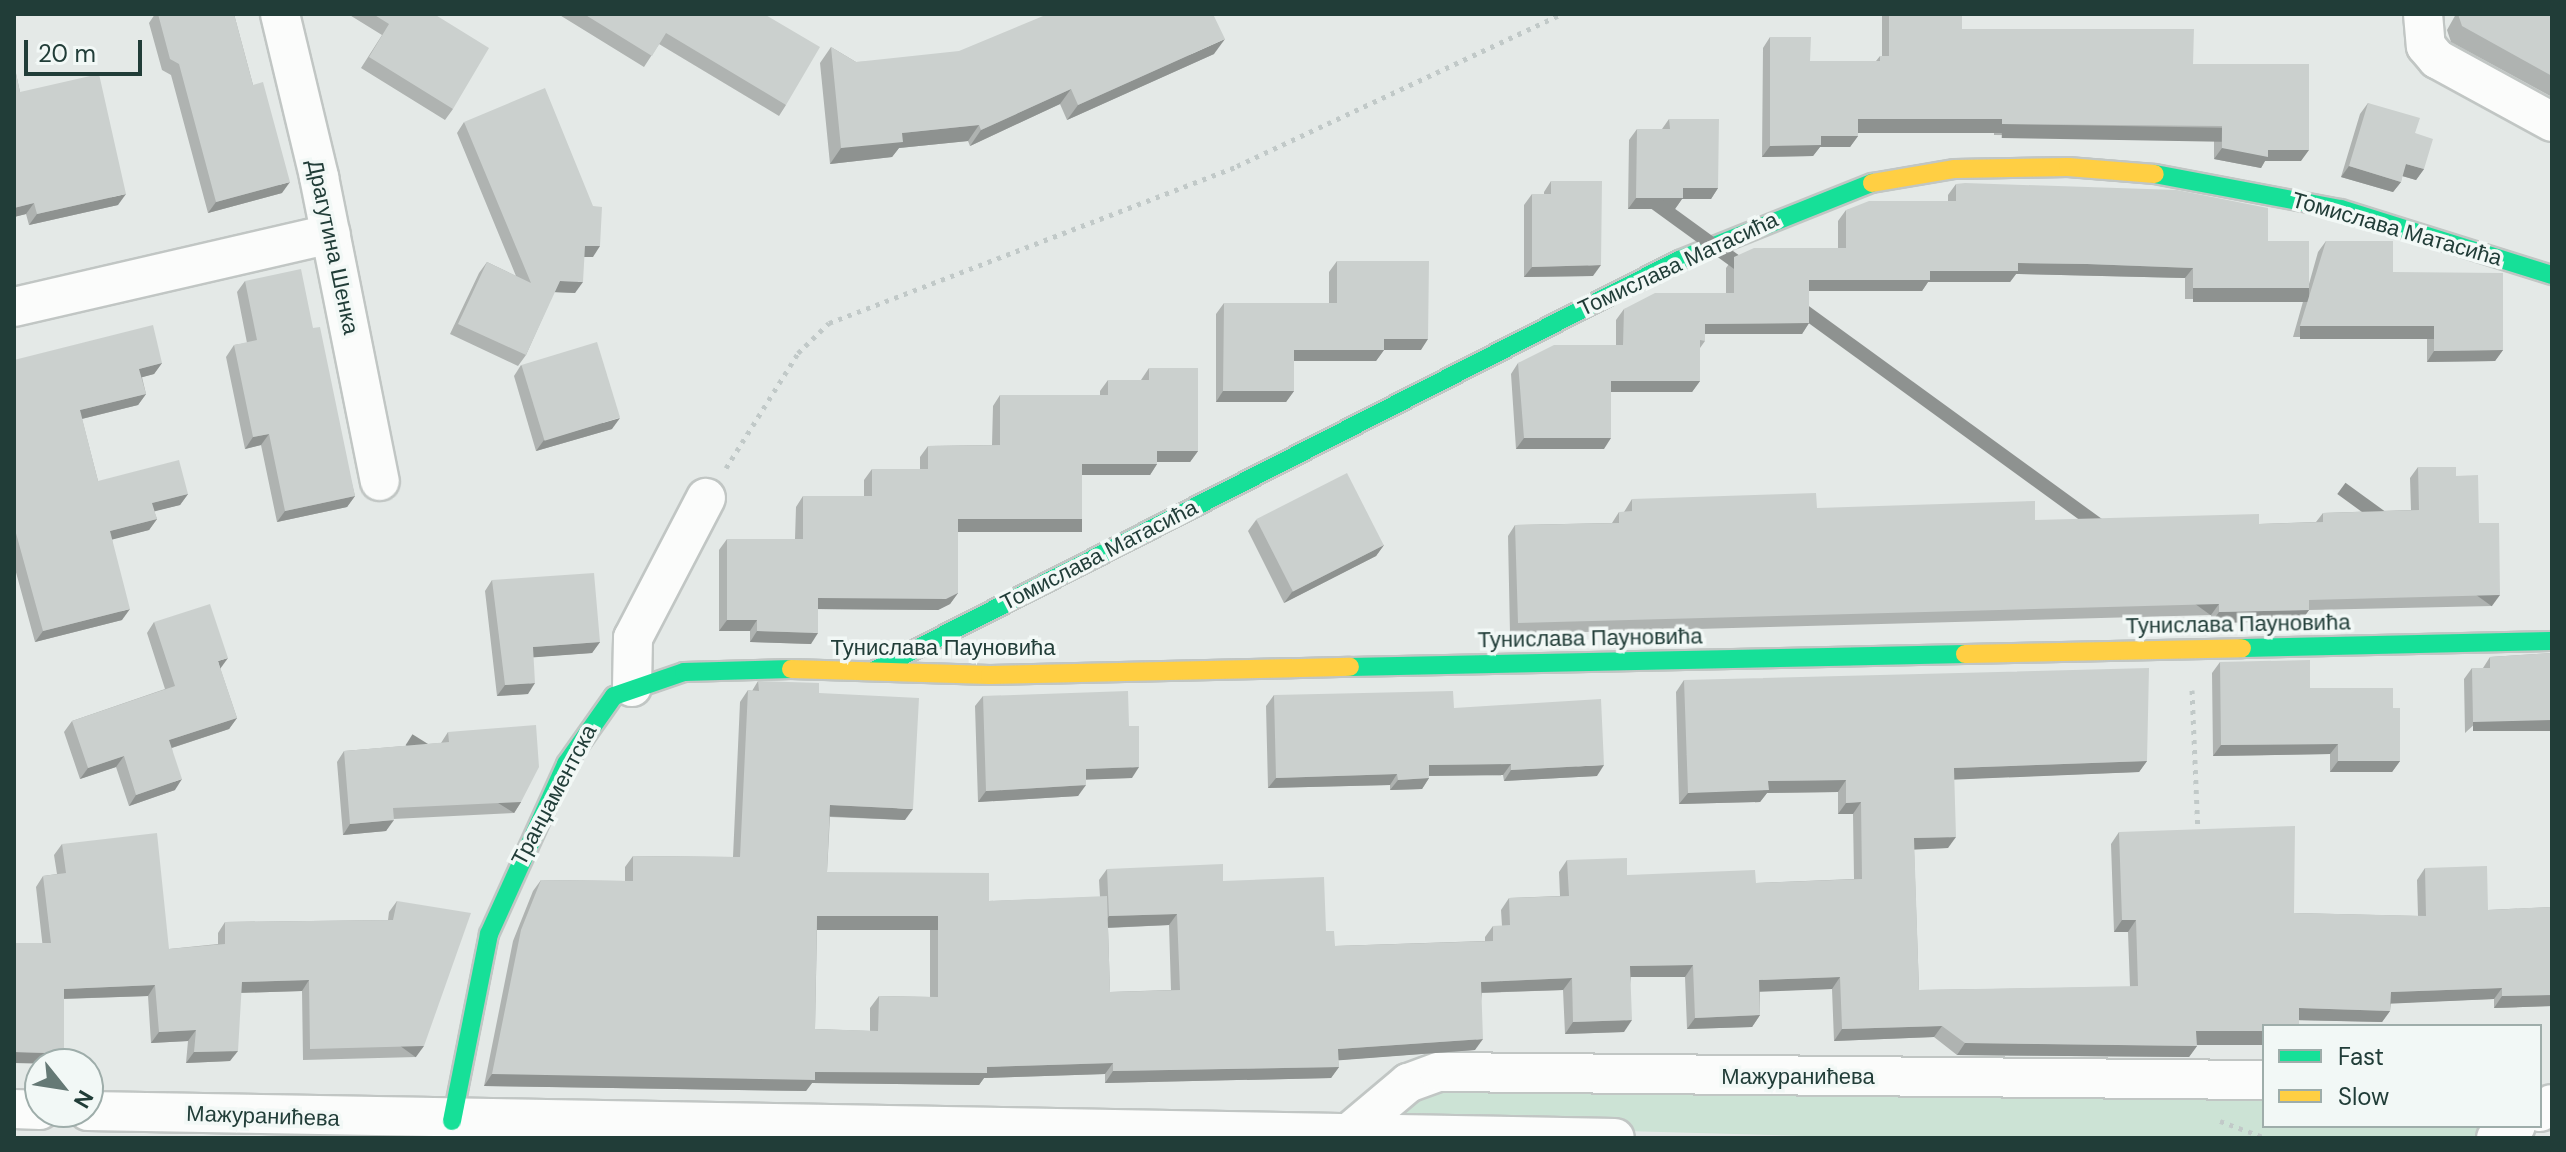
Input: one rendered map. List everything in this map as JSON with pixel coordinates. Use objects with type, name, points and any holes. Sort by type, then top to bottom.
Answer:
[{"type":"street","name":"Драгутина Шенка","points":[[280,14],[331,234],[380,481]]},
{"type":"street","points":[[2423,14],[2426,46],[2437,59],[2552,122]]},
{"type":"street","name":"Томислава Матасића","points":[[870,674],[1679,260],[1853,188],[1898,177],[1955,169],[2068,167],[2173,176],[2341,209],[2552,275]]},
{"type":"street","points":[[14,307],[331,234]]},
{"type":"street","points":[[632,687],[633,638],[706,498]]},
{"type":"street","name":"Тунислава Пауновића","points":[[632,687],[724,668],[870,674],[2552,641]]},
{"type":"street","name":"Транџаментска","points":[[452,1121],[477,983],[504,894],[588,727],[604,704],[632,687]]},
{"type":"street","name":"Мажуранићева","points":[[1351,1131],[1408,1083],[1439,1072],[2262,1080]]},
{"type":"street","name":"Мажуранићева","points":[[104,1111],[452,1121],[1351,1131],[1615,1138]]},
{"type":"path","points":[[706,498],[798,353],[829,323],[1237,166],[1562,14]]},
{"type":"path","points":[[2191,649],[2198,840]]},
{"type":"green space","points":[[2262,1087],[2262,1128],[2499,1128],[2482,1138],[1878,1138],[1369,1124],[1412,1090]]},
{"type":"building","points":[[158,14],[234,14],[253,85],[263,82],[290,182],[216,202],[179,64],[170,59]]},
{"type":"building","points":[[373,14],[434,14],[489,48],[453,109],[369,57],[389,24]]},
{"type":"building","points":[[584,14],[764,14],[820,47],[786,105],[666,33],[652,56]]},
{"type":"building","points":[[1048,14],[1213,14],[1225,39],[1078,105],[1071,89],[981,130],[979,125],[902,133],[903,142],[841,148],[831,47],[856,62],[959,51]]},
{"type":"building","points":[[1889,14],[1962,14],[1962,29],[2194,29],[2193,64],[2309,64],[2309,150],[2268,150],[2268,157],[2222,148],[2222,126],[2002,124],[2002,119],[1858,119],[1858,136],[1821,136],[1821,145],[1770,146],[1770,37],[1811,37],[1810,61],[1880,61],[1880,56],[1889,56]]},
{"type":"building","points":[[2458,14],[2552,14],[2552,76],[2462,26]]},
{"type":"building","points":[[14,64],[20,92],[99,74],[126,194],[37,214],[34,203],[14,208]]},
{"type":"building","points":[[545,88],[593,206],[602,207],[600,246],[585,246],[583,282],[560,281],[526,355],[458,324],[487,262],[531,283],[464,122]]},
{"type":"building","points":[[2368,103],[2420,118],[2415,133],[2433,139],[2424,169],[2406,164],[2401,182],[2349,166]]},
{"type":"building","points":[[1669,119],[1719,119],[1718,188],[1683,188],[1683,198],[1636,198],[1637,129],[1670,129]]},
{"type":"building","points":[[1551,181],[1602,181],[1601,265],[1532,267],[1532,194],[1551,194]]},
{"type":"building","points":[[1956,184],[2177,190],[2268,208],[2268,241],[2309,241],[2309,288],[2193,288],[2193,268],[2087,264],[2018,263],[2018,271],[1930,271],[1930,280],[1809,280],[1809,323],[1705,324],[1705,341],[1700,340],[1700,381],[1611,381],[1611,438],[1524,438],[1518,363],[1554,345],[1623,345],[1624,309],[1655,293],[1734,293],[1734,257],[1754,248],[1846,248],[1846,210],[1869,201],[1956,201]]},
{"type":"building","points":[[2326,241],[2393,241],[2393,272],[2503,273],[2503,350],[2434,351],[2434,326],[2300,326]]},
{"type":"building","points":[[1337,261],[1429,261],[1428,339],[1384,339],[1384,350],[1294,350],[1294,391],[1223,391],[1224,303],[1337,303]]},
{"type":"building","points":[[301,269],[313,328],[320,327],[355,496],[285,511],[269,434],[253,437],[234,345],[257,340],[245,281]]},
{"type":"building","points":[[153,325],[162,363],[139,369],[146,394],[80,410],[98,481],[179,460],[188,494],[152,503],[157,519],[110,531],[130,609],[43,631],[14,526],[14,360]]},
{"type":"building","points":[[597,342],[620,418],[545,441],[521,365]]},
{"type":"building","points":[[1149,368],[1198,368],[1198,451],[1157,451],[1157,464],[1082,464],[1082,519],[958,519],[958,593],[946,599],[818,598],[818,633],[757,631],[757,620],[727,620],[727,539],[803,539],[803,496],[872,496],[872,469],[928,469],[928,446],[1000,445],[1000,395],[1108,395],[1108,380],[1149,380]]},
{"type":"building","points":[[2418,467],[2456,467],[2456,476],[2478,475],[2479,523],[2499,523],[2500,595],[2309,600],[2309,610],[2219,612],[2219,604],[1518,623],[1515,525],[1619,523],[1619,512],[1632,511],[1632,499],[1816,493],[1817,508],[2035,501],[2035,520],[2259,514],[2259,524],[2323,522],[2323,513],[2419,510]]},
{"type":"building","points":[[1347,473],[1384,545],[1293,591],[1256,519]]},
{"type":"building","points":[[594,573],[600,642],[533,647],[535,683],[505,685],[492,580]]},
{"type":"building","points":[[210,604],[228,658],[218,661],[237,718],[169,740],[182,779],[136,795],[124,756],[88,768],[72,721],[175,686],[154,622]]},
{"type":"building","points":[[2552,653],[2552,720],[2473,722],[2472,668],[2490,668],[2490,657]]},
{"type":"building","points":[[2310,660],[2310,688],[2393,688],[2393,708],[2400,708],[2400,761],[2338,761],[2338,744],[2221,745],[2220,662]]},
{"type":"building","points":[[2149,668],[2147,761],[1954,768],[1956,837],[1914,838],[1919,990],[2138,986],[2136,920],[2122,920],[2119,832],[2295,826],[2294,913],[2426,916],[2425,868],[2487,866],[2488,910],[2552,907],[2552,995],[2502,996],[2502,988],[2391,992],[2390,1011],[2299,1008],[2299,1024],[2262,1024],[2262,1031],[2196,1031],[2197,1046],[1965,1043],[1942,1026],[1842,1029],[1840,977],[1759,980],[1760,1015],[1695,1018],[1693,965],[1630,966],[1632,1020],[1573,1022],[1572,978],[1481,982],[1483,1039],[1338,1049],[1339,1067],[1113,1071],[1113,1063],[987,1067],[987,1073],[815,1072],[815,1080],[492,1074],[521,930],[541,880],[633,881],[633,856],[740,857],[748,690],[759,691],[758,681],[819,683],[819,693],[919,698],[913,809],[830,805],[827,872],[989,873],[989,901],[1107,896],[1110,992],[1180,990],[1177,914],[1109,916],[1107,869],[1223,864],[1223,881],[1324,877],[1326,931],[1334,931],[1335,946],[1493,941],[1493,926],[1510,925],[1509,898],[1569,896],[1567,860],[1627,858],[1627,875],[1755,870],[1756,883],[1862,879],[1861,802],[1846,803],[1846,780],[1768,781],[1769,790],[1688,793],[1684,680]],"holes":[[[817,916],[938,916],[938,997],[879,996],[878,1031],[815,1029]]]},
{"type":"building","points":[[1128,691],[1129,726],[1139,726],[1139,767],[1086,769],[1086,785],[986,791],[983,696]]},
{"type":"building","points":[[1453,691],[1454,708],[1601,699],[1604,765],[1511,770],[1511,764],[1429,765],[1429,778],[1398,780],[1397,774],[1276,778],[1274,695]]},
{"type":"building","points":[[536,725],[539,767],[521,802],[393,808],[394,820],[350,824],[344,751],[449,742],[448,732]]},
{"type":"building","points":[[157,833],[169,949],[225,944],[225,922],[393,920],[397,901],[471,913],[424,1046],[310,1049],[309,980],[242,982],[238,1051],[194,1052],[196,1030],[159,1032],[155,985],[64,989],[64,1048],[24,1048],[24,1052],[14,1052],[14,943],[51,943],[43,876],[66,873],[62,844]]},
{"type":"traffic: fast","points":[[2155,174],[2341,209],[2552,275]]},
{"type":"traffic: fast","points":[[875,670],[1679,260],[1872,183]]},
{"type":"traffic: fast","points":[[2242,648],[2552,641]]},
{"type":"traffic: fast","points":[[1350,667],[1965,654]]},
{"type":"traffic: fast","points":[[452,1121],[489,934],[566,764],[614,696],[684,672],[791,669]]},
{"type":"traffic: slow","points":[[1872,183],[1955,169],[2068,167],[2155,174]]},
{"type":"traffic: slow","points":[[1965,654],[2242,648]]},
{"type":"traffic: slow","points":[[791,669],[990,675],[1350,667]]}]
